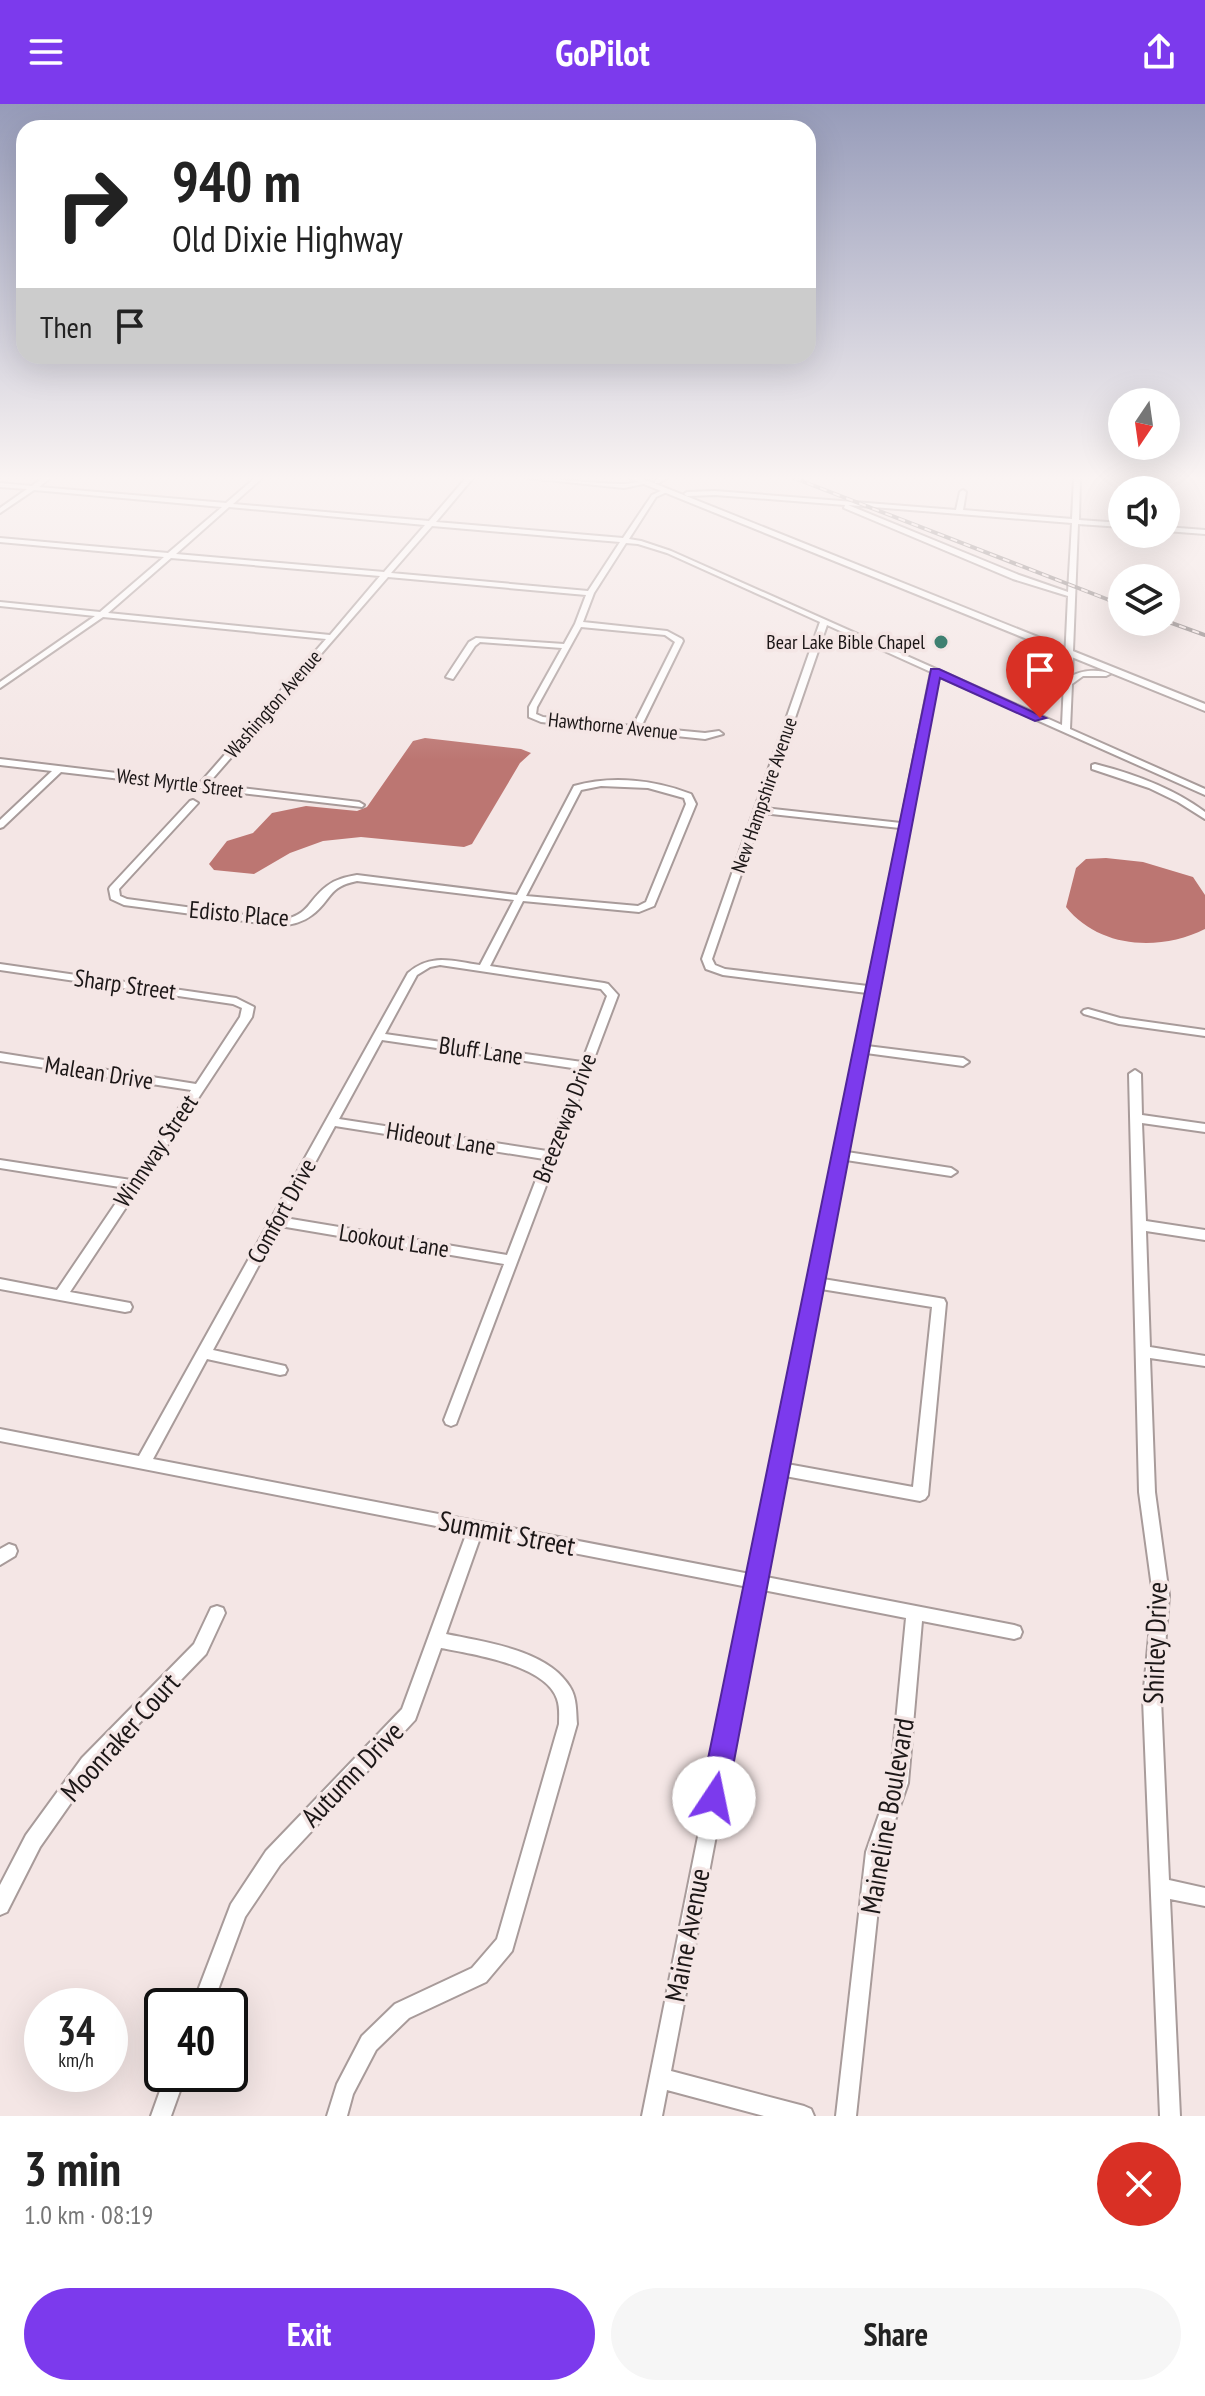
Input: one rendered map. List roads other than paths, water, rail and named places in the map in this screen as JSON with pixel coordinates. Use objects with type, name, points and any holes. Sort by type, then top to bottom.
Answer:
[{"type":"main road","points":[[868,572],[1205,708]]},
{"type":"main road","points":[[1069,654],[1205,719]]},
{"type":"street","points":[[0,686],[102,614],[150,572]]},
{"type":"street","points":[[341,572],[590,593]]},
{"type":"street","name":"Washington Avenue","points":[[202,786],[387,572]]},
{"type":"street","name":"Hawthorne Avenue","points":[[604,572],[590,593],[579,624],[533,707],[532,715],[541,719],[636,729],[705,736],[719,734]]},
{"type":"street","points":[[713,572],[1205,792]]},
{"type":"street","points":[[1004,572],[1071,595]]},
{"type":"street","points":[[1066,730],[1072,572]]},
{"type":"street","points":[[0,604],[331,637]]},
{"type":"street","name":"New Hampshire Avenue","points":[[824,622],[707,959],[710,967],[723,972],[872,990]]},
{"type":"street","points":[[579,624],[667,633],[679,641],[636,729]]},
{"type":"street","points":[[450,677],[472,644],[479,640],[566,646]]},
{"type":"street","name":"Maine Avenue","points":[[652,2116],[935,672]]},
{"type":"street","points":[[1068,683],[1086,672],[1106,674]]},
{"type":"street","name":"West Myrtle Street","points":[[0,762],[359,805]]},
{"type":"street","points":[[1095,767],[1116,772],[1194,807],[1205,816]]},
{"type":"street","points":[[0,825],[59,769]]},
{"type":"street","points":[[484,968],[519,898],[577,788],[600,782],[676,790],[688,796],[691,804],[650,904],[626,910],[519,898]]},
{"type":"street","name":"Edisto Place","points":[[193,803],[114,889],[115,897],[124,902],[282,923],[298,921],[311,914],[329,886],[341,880],[357,878],[519,898]]},
{"type":"street","points":[[759,810],[905,826]]},
{"type":"street","name":"Breezeway Drive","points":[[427,964],[440,962],[608,988],[613,995],[451,1420]]},
{"type":"street","name":"Comfort Drive","points":[[143,1463],[413,973],[427,964]]},
{"type":"street","name":"Sharp Street","points":[[0,967],[236,1001],[248,1007]]},
{"type":"street","name":"Winnway Street","points":[[61,1295],[246,1017],[248,1007]]},
{"type":"street","points":[[1088,1012],[1119,1021],[1205,1033]]},
{"type":"street","name":"Bluff Lane","points":[[378,1036],[585,1066]]},
{"type":"street","points":[[861,1049],[963,1062]]},
{"type":"street","name":"Malean Drive","points":[[0,1057],[199,1088]]},
{"type":"street","name":"Shirley Drive","points":[[1135,1074],[1147,1492],[1161,1595],[1152,1699],[1170,2116]]},
{"type":"street","points":[[1136,1118],[1205,1128]]},
{"type":"street","name":"Hideout Lane","points":[[331,1122],[550,1156]]},
{"type":"street","points":[[840,1155],[951,1172]]},
{"type":"street","points":[[0,1164],[133,1185]]},
{"type":"street","name":"Lookout Lane","points":[[277,1221],[511,1260]]},
{"type":"street","points":[[1139,1225],[1205,1235]]},
{"type":"street","points":[[778,1468],[920,1495],[939,1303],[814,1283]]},
{"type":"street","points":[[0,1284],[125,1307]]},
{"type":"street","points":[[1143,1351],[1205,1361]]},
{"type":"street","points":[[204,1353],[280,1370]]},
{"type":"street","name":"Summit Street","points":[[0,1435],[1014,1632]]},
{"type":"street","name":"Autumn Drive","points":[[209,1988],[238,1911],[273,1858],[409,1714],[476,1528]]},
{"type":"street","name":"Maineline Boulevard","points":[[846,2116],[875,1852],[899,1783],[915,1612]]},
{"type":"street","name":"Moonraker Court","points":[[0,1905],[33,1841],[88,1764],[200,1649],[217,1613]]},
{"type":"street","points":[[337,2116],[344,2091],[369,2043],[402,2011],[479,1975],[505,1944],[568,1724],[565,1695],[546,1672],[514,1659],[436,1639]]},
{"type":"street","points":[[1160,1888],[1205,1897]]},
{"type":"street","points":[[659,2078],[804,2116]]},
{"type":"street","points":[[161,2116],[170,2092]]},
{"type":"railway","points":[[1036,572],[1108,600]]},
{"type":"railway","points":[[1180,626],[1205,635]]},
{"type":"place","name":"Bear Lake Bible Chapel","points":[[941,642]]}]
